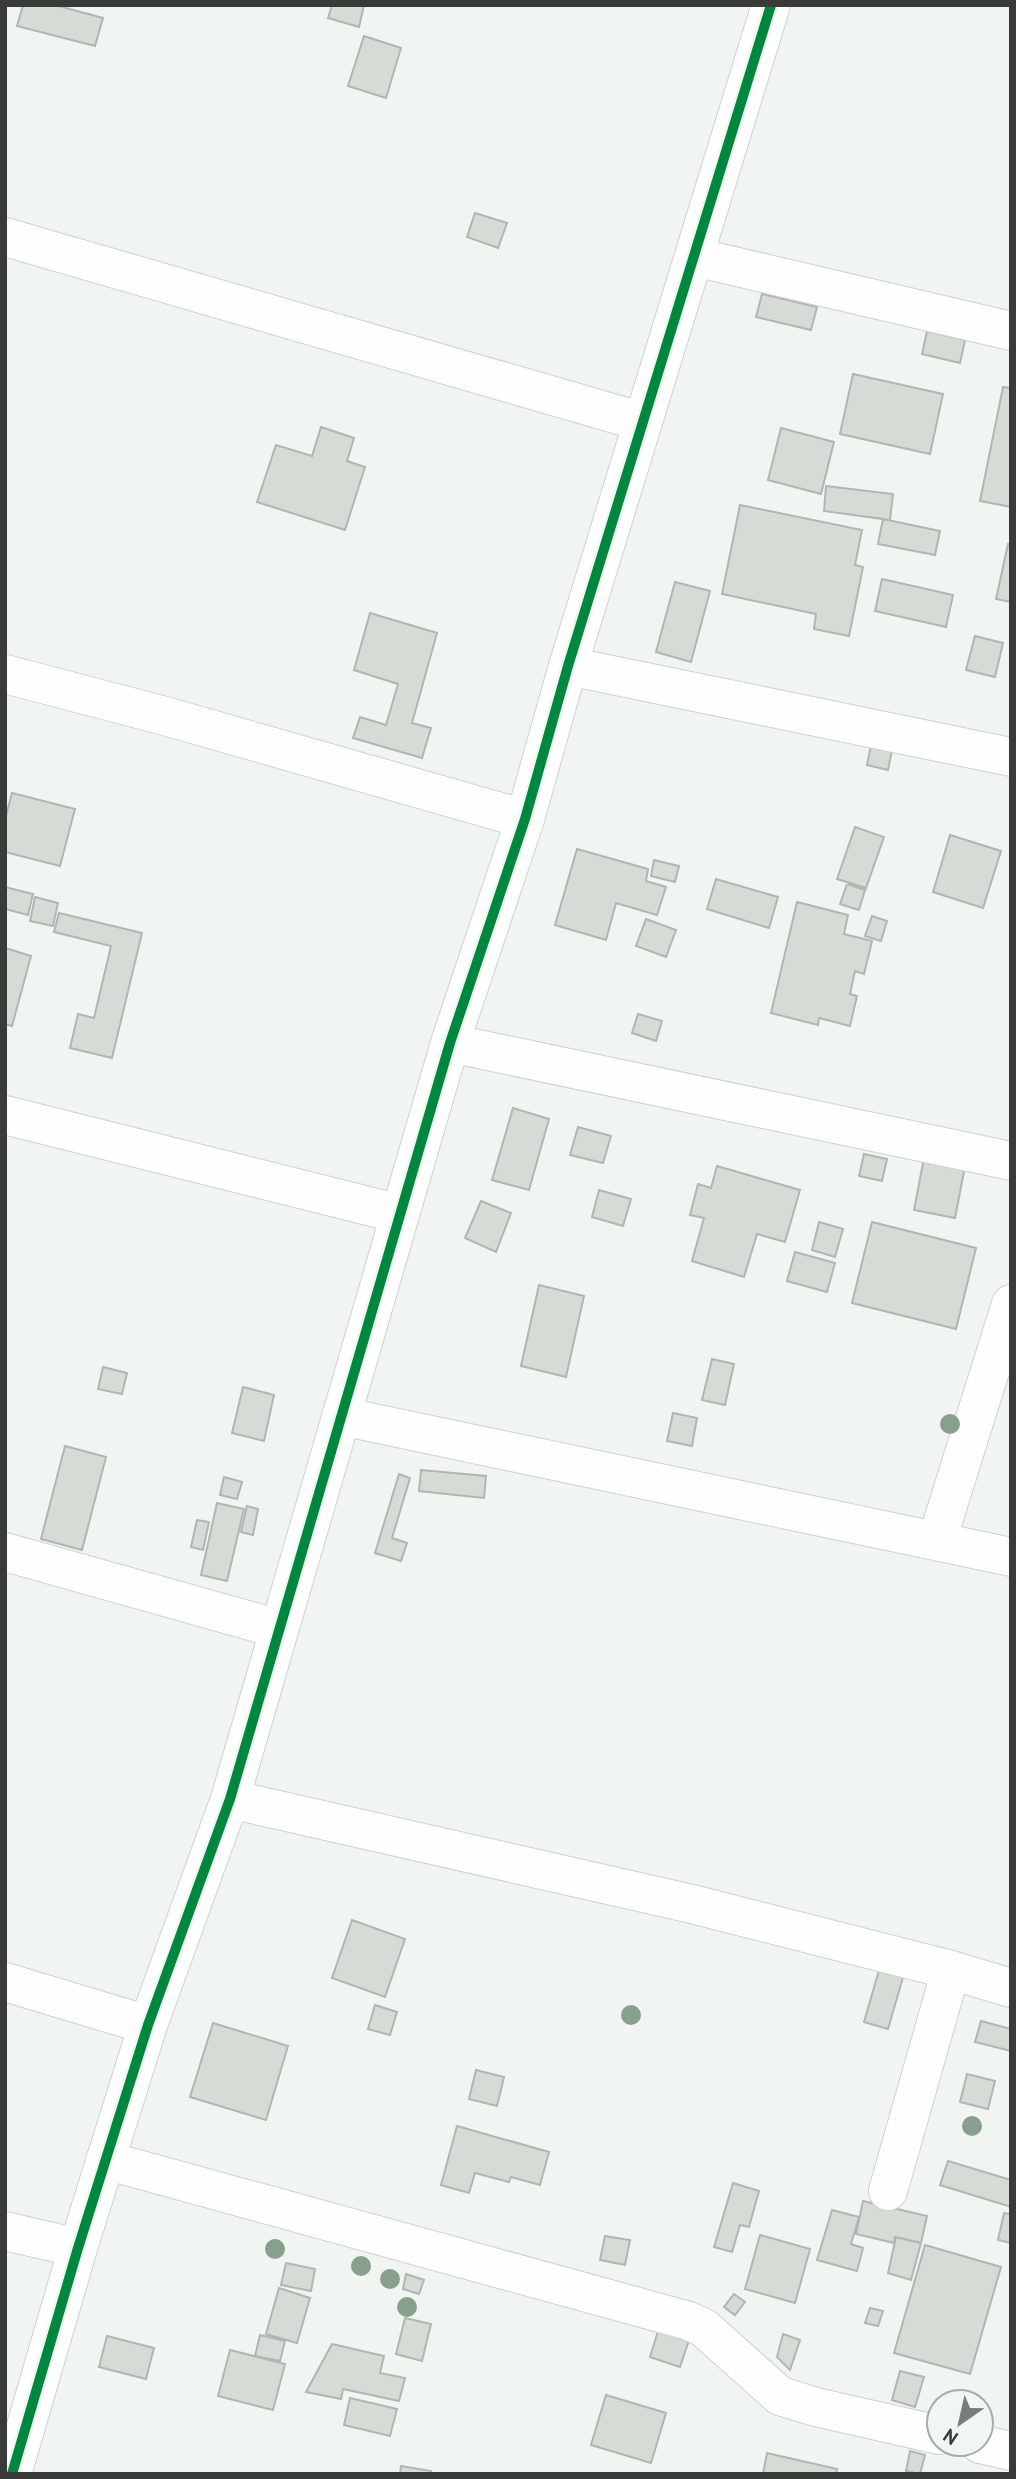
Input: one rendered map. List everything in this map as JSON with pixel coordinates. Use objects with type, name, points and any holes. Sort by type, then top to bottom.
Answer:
[{"type":"street","points":[[12,2474],[78,2248],[148,2025],[230,1799],[450,1043],[525,819],[568,666],[695,257],[761,8]]},
{"type":"street","points":[[5,237],[643,422]]},
{"type":"street","points":[[695,257],[1011,331]]},
{"type":"street","points":[[568,666],[1011,757]]},
{"type":"street","points":[[5,674],[165,716],[525,819]]},
{"type":"street","points":[[450,1043],[1011,1161]]},
{"type":"street","points":[[5,1115],[400,1214]]},
{"type":"street","points":[[937,1540],[1011,1304]]},
{"type":"street","points":[[341,1416],[1011,1557]]},
{"type":"street","points":[[5,1552],[279,1629]]},
{"type":"street","points":[[230,1799],[692,1904],[951,1970],[1011,1988]]},
{"type":"street","points":[[888,2191],[951,1970]]},
{"type":"street","points":[[5,1982],[148,2025]]},
{"type":"street","points":[[105,2160],[689,2321],[705,2328],[780,2396],[925,2432]]},
{"type":"street","points":[[5,2231],[78,2248]]},
{"type":"building","points":[[23,5],[55,5],[103,18],[95,46],[17,26]]},
{"type":"building","points":[[332,5],[364,5],[359,27],[328,18]]},
{"type":"building","points":[[364,36],[401,48],[386,98],[348,86]]},
{"type":"building","points":[[475,213],[507,223],[498,248],[467,237]]},
{"type":"building","points":[[762,294],[817,307],[811,330],[756,317]]},
{"type":"building","points":[[927,331],[965,340],[960,363],[922,354]]},
{"type":"building","points":[[853,374],[943,394],[930,454],[840,434]]},
{"type":"building","points":[[1003,387],[1011,388],[1011,507],[980,501]]},
{"type":"building","points":[[321,427],[354,438],[347,461],[365,467],[345,530],[257,502],[276,445],[312,456]]},
{"type":"building","points":[[781,428],[834,442],[821,494],[768,480]]},
{"type":"building","points":[[826,486],[893,494],[890,520],[824,511]]},
{"type":"building","points":[[740,505],[862,530],[855,565],[863,567],[849,636],[814,629],[816,614],[722,594]]},
{"type":"building","points":[[883,519],[940,531],[935,555],[878,544]]},
{"type":"building","points":[[1008,544],[1011,545],[1011,602],[996,599]]},
{"type":"building","points":[[882,579],[953,595],[946,627],[875,611]]},
{"type":"building","points":[[675,582],[710,591],[691,662],[656,652]]},
{"type":"building","points":[[370,613],[437,633],[412,723],[431,728],[422,758],[353,738],[360,717],[386,725],[398,684],[354,670]]},
{"type":"building","points":[[975,636],[1003,643],[995,677],[966,670]]},
{"type":"building","points":[[871,745],[892,750],[888,770],[867,765]]},
{"type":"building","points":[[12,793],[75,809],[60,866],[5,852],[5,820]]},
{"type":"building","points":[[855,827],[884,837],[866,888],[837,879]]},
{"type":"building","points":[[950,835],[1001,851],[983,908],[933,892]]},
{"type":"building","points":[[577,849],[648,869],[646,881],[666,887],[657,915],[616,903],[606,940],[555,925]]},
{"type":"building","points":[[654,860],[679,866],[675,882],[651,876]]},
{"type":"building","points":[[716,879],[778,897],[769,928],[707,909]]},
{"type":"building","points":[[847,884],[865,890],[859,910],[840,904]]},
{"type":"building","points":[[5,887],[33,894],[28,915],[5,909]]},
{"type":"building","points":[[35,897],[58,903],[53,926],[30,921]]},
{"type":"building","points":[[797,902],[848,915],[844,934],[872,941],[864,974],[855,971],[850,994],[857,996],[850,1026],[819,1018],[818,1025],[771,1013]]},
{"type":"building","points":[[59,913],[142,933],[112,1058],[70,1048],[78,1014],[94,1018],[111,946],[54,932]]},
{"type":"building","points":[[872,916],[887,921],[881,941],[865,936]]},
{"type":"building","points":[[646,919],[676,930],[666,957],[636,946]]},
{"type":"building","points":[[5,948],[31,956],[12,1026],[5,1024]]},
{"type":"building","points":[[638,1014],[662,1021],[656,1041],[632,1033]]},
{"type":"building","points":[[513,1108],[549,1119],[529,1190],[492,1180]]},
{"type":"building","points":[[578,1127],[611,1136],[603,1163],[570,1155]]},
{"type":"building","points":[[864,1154],[887,1159],[882,1181],[859,1176]]},
{"type":"building","points":[[924,1158],[965,1166],[955,1218],[914,1210]]},
{"type":"building","points":[[717,1166],[800,1190],[785,1242],[757,1234],[744,1277],[692,1261],[704,1218],[690,1215],[698,1184],[711,1188]]},
{"type":"building","points":[[599,1190],[631,1199],[623,1226],[592,1217]]},
{"type":"building","points":[[481,1201],[511,1213],[496,1252],[465,1238]]},
{"type":"building","points":[[819,1222],[843,1229],[835,1257],[812,1250]]},
{"type":"building","points":[[872,1222],[976,1248],[956,1329],[852,1303]]},
{"type":"building","points":[[795,1252],[835,1263],[827,1292],[787,1281]]},
{"type":"building","points":[[539,1285],[584,1296],[566,1377],[521,1366]]},
{"type":"building","points":[[712,1359],[734,1364],[725,1405],[702,1400]]},
{"type":"building","points":[[103,1367],[127,1373],[122,1394],[98,1389]]},
{"type":"building","points":[[243,1387],[274,1395],[264,1441],[232,1433]]},
{"type":"building","points":[[673,1413],[697,1418],[692,1446],[667,1441]]},
{"type":"building","points":[[65,1446],[106,1457],[82,1550],[41,1539]]},
{"type":"building","points":[[421,1470],[486,1476],[484,1498],[419,1491]]},
{"type":"building","points":[[399,1474],[410,1478],[392,1538],[407,1543],[401,1561],[375,1553]]},
{"type":"building","points":[[224,1477],[242,1482],[237,1499],[220,1495]]},
{"type":"building","points":[[217,1503],[244,1509],[227,1581],[201,1575]]},
{"type":"building","points":[[247,1506],[258,1509],[253,1535],[241,1532]]},
{"type":"building","points":[[197,1520],[209,1522],[203,1550],[191,1547]]},
{"type":"building","points":[[352,1920],[405,1939],[385,1997],[332,1978]]},
{"type":"building","points":[[882,1960],[906,1967],[888,2029],[864,2022]]},
{"type":"building","points":[[375,2005],[397,2012],[390,2035],[368,2029]]},
{"type":"building","points":[[981,2021],[1011,2029],[1011,2051],[975,2042]]},
{"type":"building","points":[[213,2023],[288,2046],[266,2120],[190,2097]]},
{"type":"building","points":[[476,2070],[504,2077],[497,2106],[469,2099]]},
{"type":"building","points":[[967,2074],[995,2081],[988,2109],[960,2102]]},
{"type":"building","points":[[457,2126],[549,2152],[540,2185],[511,2177],[509,2182],[475,2173],[469,2193],[441,2185]]},
{"type":"building","points":[[948,2161],[1011,2180],[1011,2207],[940,2185]]},
{"type":"building","points":[[733,2183],[759,2191],[749,2227],[740,2225],[732,2252],[714,2247]]},
{"type":"building","points":[[863,2201],[927,2216],[921,2243],[895,2237],[894,2243],[856,2234]]},
{"type":"building","points":[[832,2210],[859,2217],[851,2244],[863,2248],[857,2271],[817,2260]]},
{"type":"building","points":[[1004,2213],[1011,2214],[1011,2243],[998,2240]]},
{"type":"building","points":[[760,2235],[810,2249],[795,2303],[745,2289]]},
{"type":"building","points":[[605,2236],[630,2240],[625,2265],[600,2260]]},
{"type":"building","points":[[896,2237],[921,2243],[911,2280],[888,2273]]},
{"type":"building","points":[[925,2245],[1001,2267],[970,2374],[894,2353]]},
{"type":"building","points":[[286,2263],[315,2269],[311,2291],[281,2285]]},
{"type":"building","points":[[406,2274],[424,2280],[419,2294],[403,2289]]},
{"type":"building","points":[[279,2288],[310,2298],[297,2343],[266,2334]]},
{"type":"building","points":[[734,2294],[745,2302],[735,2315],[724,2307]]},
{"type":"building","points":[[870,2308],[883,2311],[878,2326],[865,2323]]},
{"type":"building","points":[[405,2318],[431,2324],[422,2361],[396,2354]]},
{"type":"building","points":[[659,2328],[690,2337],[680,2367],[650,2357]]},
{"type":"building","points":[[783,2334],[800,2340],[790,2370],[777,2357]]},
{"type":"building","points":[[260,2335],[285,2341],[280,2361],[255,2356]]},
{"type":"building","points":[[107,2336],[154,2348],[146,2379],[99,2367]]},
{"type":"building","points":[[332,2344],[384,2356],[380,2373],[405,2378],[399,2401],[343,2389],[341,2399],[306,2392]]},
{"type":"building","points":[[230,2350],[285,2364],[273,2410],[218,2396]]},
{"type":"building","points":[[900,2371],[924,2377],[915,2407],[892,2400]]},
{"type":"building","points":[[606,2395],[666,2413],[651,2463],[591,2445]]},
{"type":"building","points":[[350,2398],[397,2409],[390,2436],[344,2425]]},
{"type":"building","points":[[910,2451],[925,2455],[920,2474],[906,2471]]},
{"type":"building","points":[[767,2453],[837,2469],[836,2474],[763,2474]]},
{"type":"building","points":[[401,2466],[431,2471],[431,2474],[400,2474]]},
{"type":"cycle path","points":[[12,2474],[78,2248],[148,2025],[230,1799],[450,1043],[525,819],[568,666],[771,5]]}]
